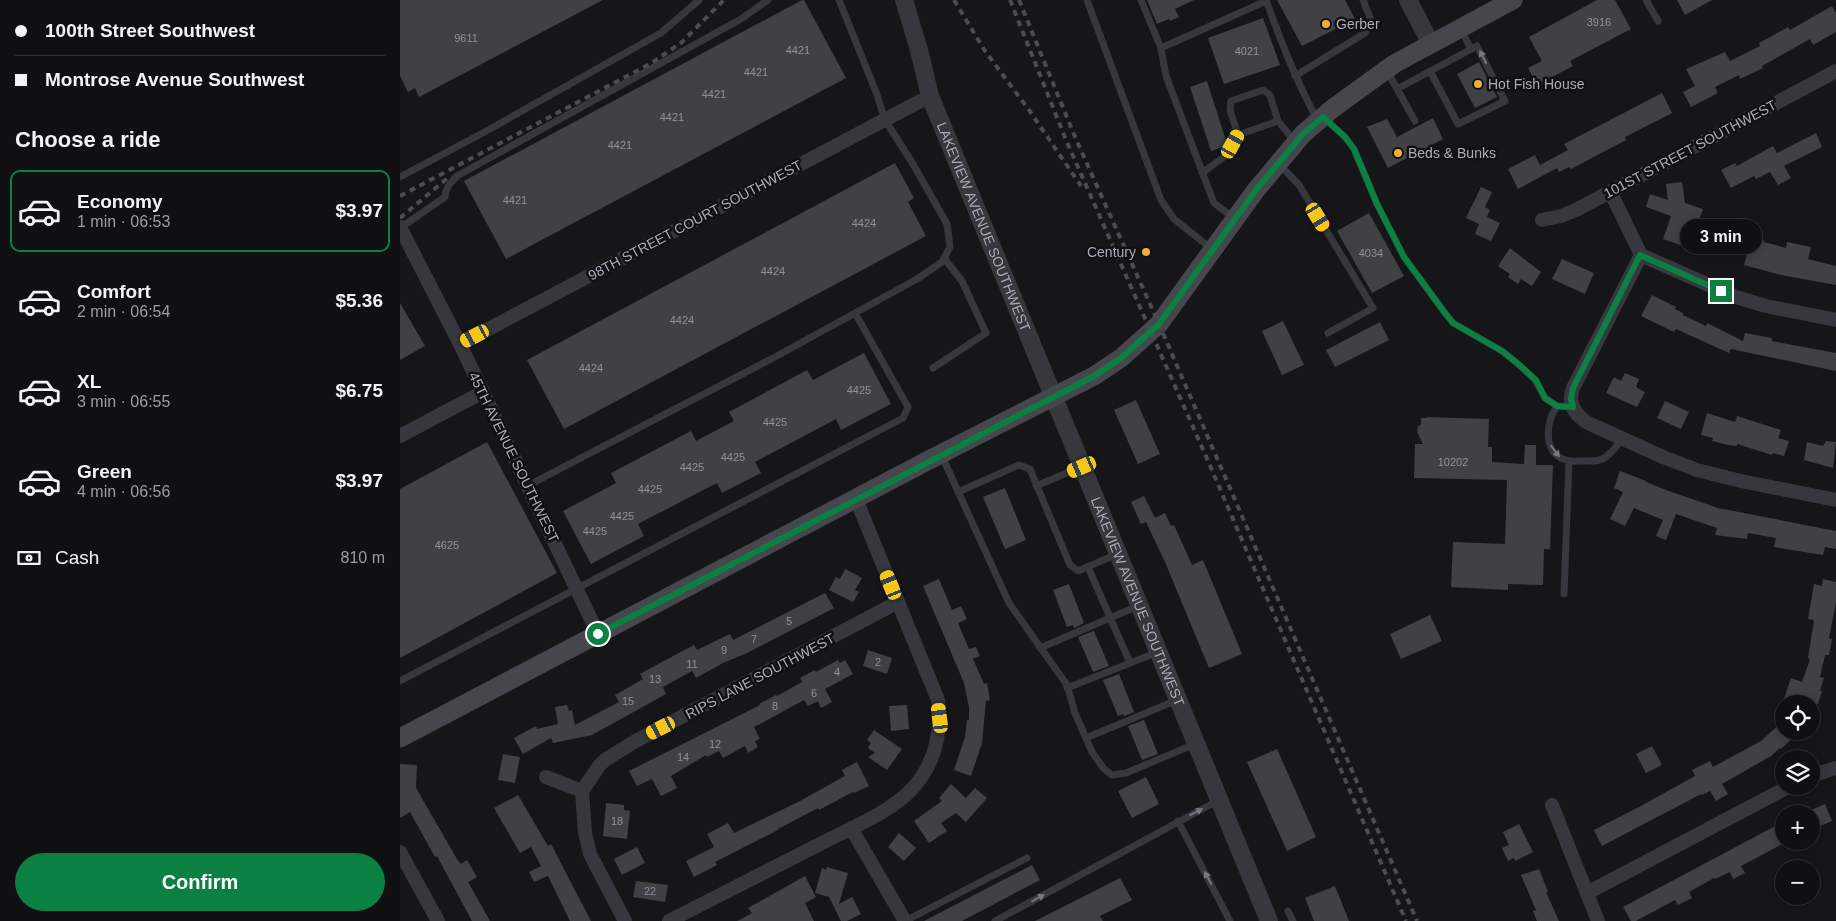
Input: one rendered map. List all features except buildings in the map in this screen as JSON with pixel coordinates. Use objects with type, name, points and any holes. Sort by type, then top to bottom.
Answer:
[{"type":"main road","points":[[400,738],[940,454],[1094,376],[1121,358],[1159,324],[1278,163],[1296,142],[1321,119],[1386,69],[1513,0]]},
{"type":"street","name":"LAKEVIEW AVENUE SOUTHWEST","points":[[904,0],[930,96],[1052,397],[1269,921]]},
{"type":"street","points":[[1408,0],[1431,44]]},
{"type":"street","name":"101ST STREET SOUTHWEST","points":[[1542,220],[1569,213],[1836,71]]},
{"type":"street","name":"98TH STREET COURT SOUTHWEST","points":[[460,344],[930,96]]},
{"type":"street","points":[[1610,191],[1640,255],[1736,297],[1766,306],[1836,320]]},
{"type":"street","name":"45TH AVENUE SOUTHWEST","points":[[400,228],[460,344],[598,634]]},
{"type":"street","points":[[1640,255],[1573,388],[1571,399],[1578,415],[1585,421],[1663,457],[1708,473],[1836,500]]},
{"type":"street","points":[[400,436],[482,392]]},
{"type":"street","points":[[669,921],[851,828],[890,806],[912,789],[929,765],[938,736],[940,718],[938,700],[856,499]]},
{"type":"street","name":"RIPS LANE SOUTHWEST","points":[[582,791],[605,760],[634,742],[898,602]]},
{"type":"street","points":[[1820,773],[1836,768]]},
{"type":"street","points":[[546,778],[582,791],[585,832],[590,854],[625,921]]},
{"type":"street","points":[[1587,893],[1775,794]]},
{"type":"street","points":[[1552,805],[1598,921]]},
{"type":"street","points":[[851,828],[905,921]]},
{"type":"street","points":[[400,853],[438,921]]},
{"type":"lane","points":[[400,177],[661,33],[699,0]]},
{"type":"lane","points":[[400,228],[445,198],[446,190],[457,176],[741,19],[768,0]]},
{"type":"lane","points":[[527,486],[767,362],[917,279],[942,262],[950,247],[947,224],[913,164],[885,120],[876,92],[838,0]]},
{"type":"lane","points":[[1087,0],[1161,200],[1174,219],[1213,250]]},
{"type":"lane","points":[[1141,0],[1161,48],[1166,76],[1214,203],[1236,219]]},
{"type":"lane","points":[[1161,48],[1266,0],[1295,76],[1321,119],[1345,137],[1354,149],[1377,204],[1404,257],[1445,313],[1453,323],[1502,351],[1517,363],[1536,380],[1545,398],[1557,406],[1573,407]]},
{"type":"lane","points":[[1295,76],[1365,33],[1371,20],[1363,0]]},
{"type":"lane","points":[[1646,0],[1658,21]]},
{"type":"lane","points":[[1460,28],[1471,49]]},
{"type":"lane","points":[[1397,89],[1430,71],[1477,46],[1505,101],[1458,124],[1430,71]]},
{"type":"lane","points":[[1386,69],[1414,121]]},
{"type":"lane","points":[[1238,135],[1230,110],[1231,101],[1263,90],[1270,95],[1278,121],[1296,142]]},
{"type":"lane","points":[[1202,173],[1228,154],[1238,135],[1278,121]]},
{"type":"lane","points":[[1278,163],[1299,185],[1373,308],[1328,333]]},
{"type":"lane","points":[[933,368],[986,333],[962,281],[944,258]]},
{"type":"lane","points":[[400,681],[903,418],[908,407],[854,313]]},
{"type":"lane","points":[[1557,406],[1550,417],[1548,439],[1558,456],[1569,461],[1596,461],[1603,459],[1615,449],[1623,438]]},
{"type":"lane","points":[[940,454],[1009,603],[1068,688],[1075,713],[1092,752],[1104,769],[1112,775],[1126,773],[1196,744]]},
{"type":"lane","points":[[1564,594],[1569,461]]},
{"type":"lane","points":[[958,492],[1019,465],[1030,469],[1070,565],[1078,571],[1117,554]]},
{"type":"lane","points":[[1036,486],[1082,467]]},
{"type":"lane","points":[[1088,566],[1130,663]]},
{"type":"lane","points":[[1040,648],[1138,606]]},
{"type":"lane","points":[[1068,688],[1158,652]]},
{"type":"lane","points":[[1086,738],[1177,700]]},
{"type":"lane","points":[[995,921],[1219,800]]},
{"type":"lane","points":[[1178,821],[1230,921]]},
{"type":"lane","points":[[905,921],[1027,858]]},
{"type":"lane","points":[[1288,911],[1293,921]]},
{"type":"railway","points":[[400,196],[650,64],[681,43],[724,0]]},
{"type":"railway","points":[[954,0],[985,51],[1029,110],[1081,186]]},
{"type":"railway","points":[[1010,0],[1066,140],[1205,454],[1406,921]]},
{"type":"railway","points":[[1019,0],[1075,137],[1159,324],[1417,921]]},
{"type":"railway","points":[[400,218],[450,176]]},
{"type":"place","name":"Gerber","points":[[1326,24]]},
{"type":"place","name":"Hot Fish House","points":[[1478,84]]},
{"type":"place","name":"Beds & Bunks","points":[[1398,153]]},
{"type":"place","name":"Century","points":[[1146,252]]},
{"type":"route","points":[[598,634],[1094,376],[1121,358],[1159,324],[1256,190],[1303,134],[1323,117],[1345,137],[1354,149],[1377,204],[1404,257],[1453,323],[1502,351],[1536,380],[1545,398],[1557,406],[1573,407],[1571,403],[1573,388],[1640,255],[1721,291]]}]
